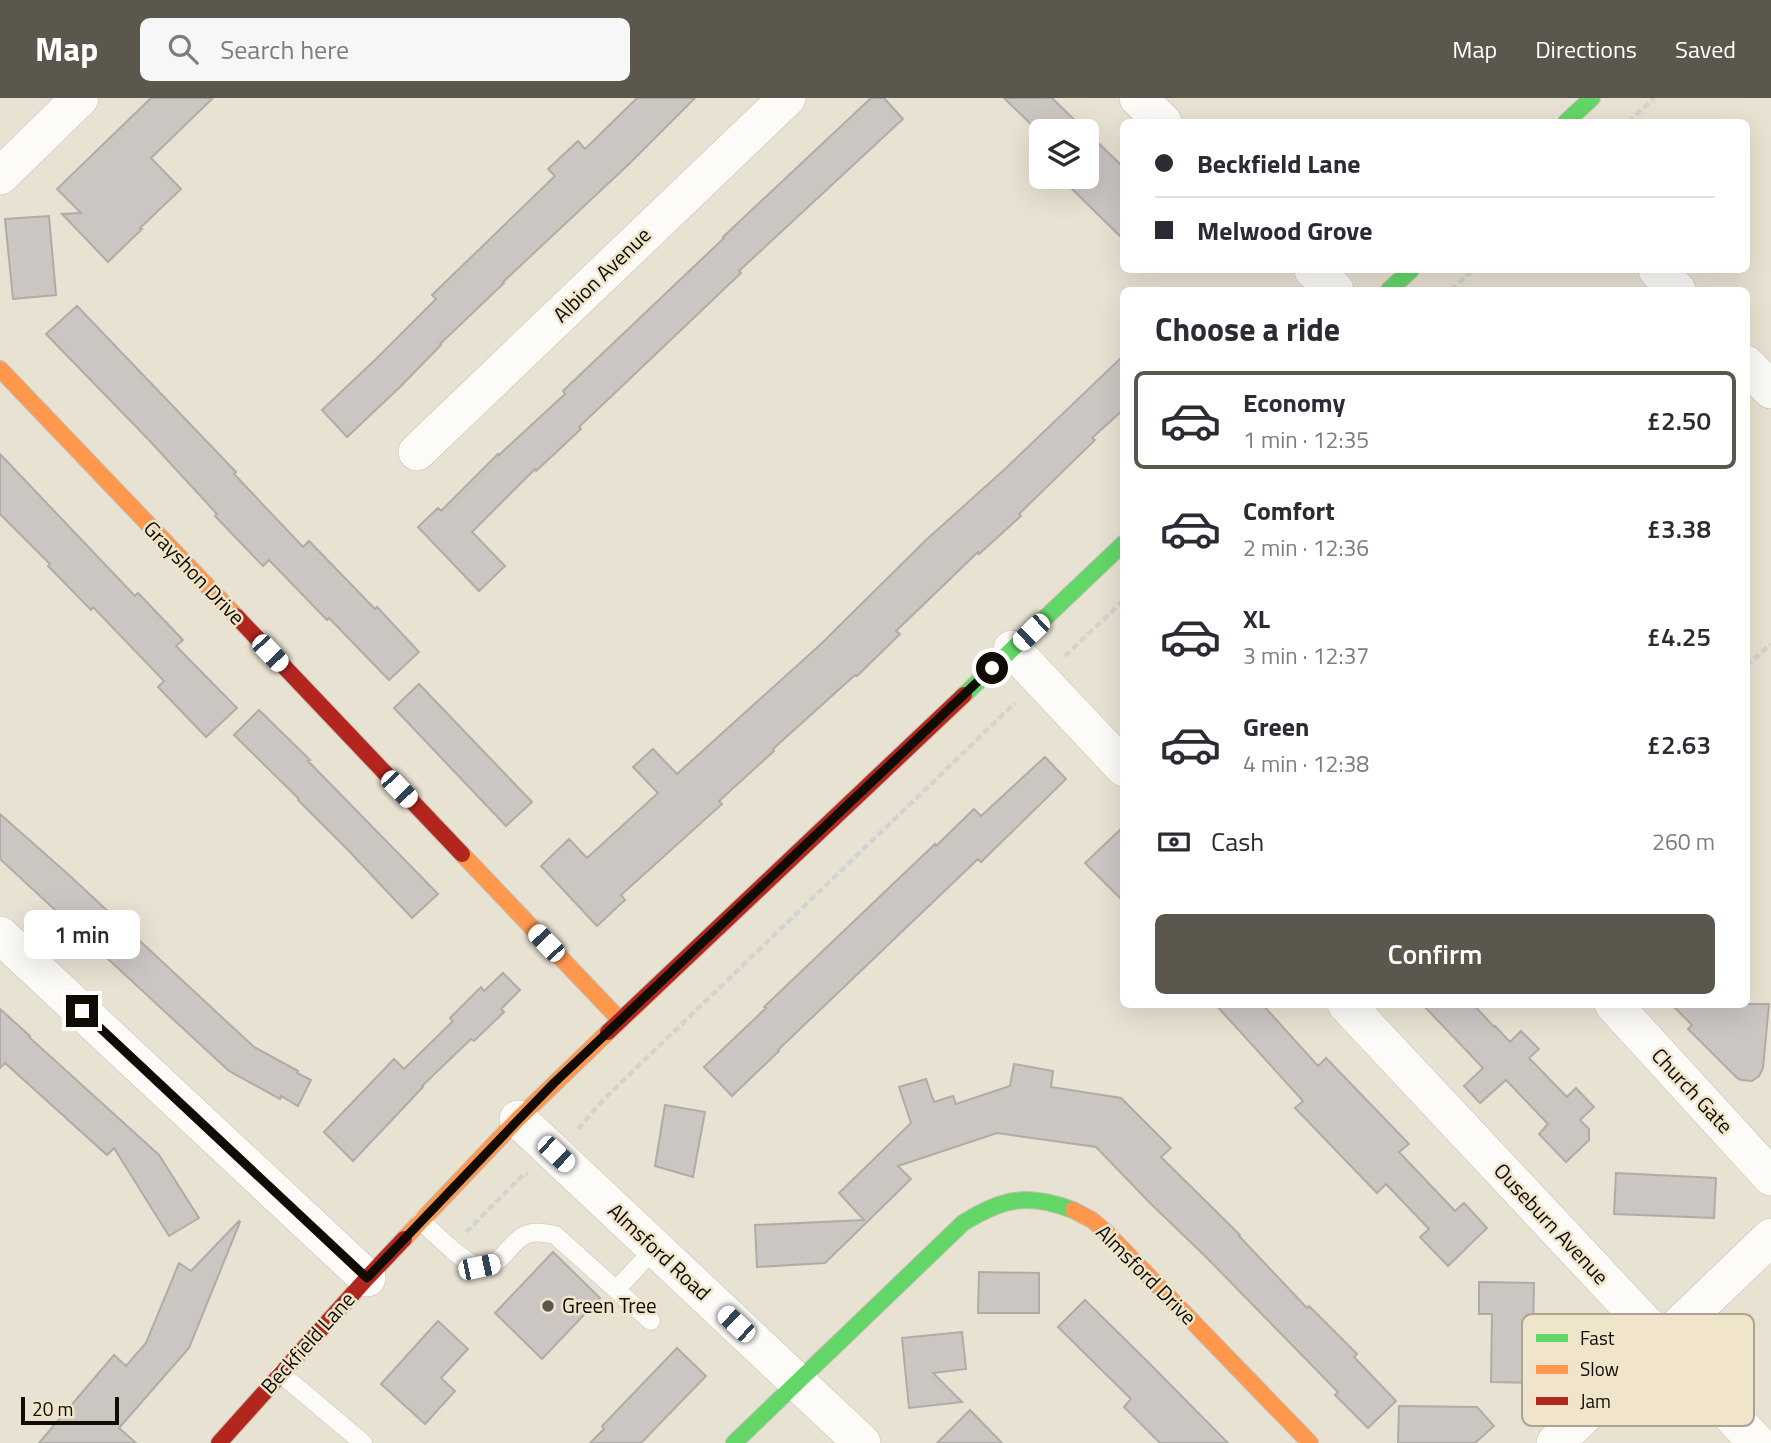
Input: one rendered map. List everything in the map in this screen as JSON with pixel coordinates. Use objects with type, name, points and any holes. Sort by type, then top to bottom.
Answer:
[{"type":"street","points":[[0,176],[80,98]]},
{"type":"street","name":"Albion Avenue","points":[[417,452],[787,98]]},
{"type":"street","points":[[1138,98],[1160,119]]},
{"type":"street","points":[[1569,119],[1592,98]]},
{"type":"street","points":[[1316,273],[1332,287]]},
{"type":"street","points":[[1392,287],[1408,273]]},
{"type":"street","points":[[1660,273],[1674,287]]},
{"type":"street","points":[[1750,368],[1771,390]]},
{"type":"street","name":"Grayshon Drive","points":[[0,369],[620,1020]]},
{"type":"street","name":"Beckfield Lane","points":[[219,1443],[367,1278],[519,1119],[1120,547]]},
{"type":"street","points":[[1012,649],[1120,764]]},
{"type":"street","points":[[0,935],[367,1278]]},
{"type":"street","name":"Ouseburn Avenue","points":[[1350,1008],[1636,1314]]},
{"type":"street","name":"Church Gate","points":[[1616,1008],[1771,1177]]},
{"type":"street","name":"Almsford Road","points":[[519,1119],[862,1443]]},
{"type":"street","name":"Almsford Drive","points":[[734,1443],[963,1223],[984,1210],[1009,1200],[1034,1200],[1064,1206],[1089,1217],[1310,1443]]},
{"type":"street","points":[[1691,1314],[1771,1237]]},
{"type":"street","points":[[1555,1443],[1573,1426]]},
{"type":"street","name":"Ouseburn Avenue","points":[[1741,1426],[1757,1443]]},
{"type":"lane","points":[[421,1221],[464,1259],[479,1267],[494,1264],[523,1236],[539,1232],[555,1235],[651,1321]]},
{"type":"lane","points":[[616,1290],[655,1248]]},
{"type":"lane","points":[[280,1373],[363,1443]]},
{"type":"path","points":[[1631,119],[1654,98]]},
{"type":"path","points":[[1454,287],[1470,273]]},
{"type":"path","points":[[764,945],[1120,604]]},
{"type":"path","points":[[1750,662],[1771,644]]},
{"type":"building","points":[[151,98],[213,98],[151,158],[181,189],[108,262],[62,214],[81,213],[57,189]]},
{"type":"building","points":[[637,98],[695,98],[503,282],[347,437],[322,410],[436,299],[432,295],[555,176],[548,169],[578,141],[585,149]]},
{"type":"building","points":[[871,98],[884,98],[903,119],[739,271],[741,273],[472,532],[505,566],[479,591],[418,527],[438,508],[441,511],[498,454],[565,394],[563,391]]},
{"type":"building","points":[[1004,98],[1052,98],[1074,119],[1029,119],[1029,122]]},
{"type":"building","points":[[1099,144],[1120,164],[1120,236],[1072,189],[1099,189]]},
{"type":"building","points":[[49,216],[56,295],[13,299],[5,219]]},
{"type":"building","points":[[77,306],[236,472],[234,474],[303,547],[309,541],[419,652],[389,680],[269,560],[263,566],[148,439],[46,334]]},
{"type":"building","points":[[1120,359],[1120,413],[1092,438],[1095,440],[1019,514],[1021,516],[979,554],[978,552],[896,631],[900,634],[857,676],[773,749],[774,751],[719,801],[722,804],[621,895],[625,900],[597,926],[541,866],[569,839],[587,858],[658,793],[633,767],[653,749],[677,774],[821,644],[926,540]]},
{"type":"building","points":[[0,454],[135,596],[138,593],[183,640],[176,646],[237,708],[206,737],[158,687],[164,681],[93,607],[91,610],[0,514]]},
{"type":"building","points":[[419,684],[532,802],[506,826],[394,708]]},
{"type":"building","points":[[259,710],[438,894],[412,918],[234,735]]},
{"type":"building","points":[[1045,757],[1066,779],[981,862],[978,859],[732,1096],[704,1067],[935,844],[936,846],[974,809],[981,816]]},
{"type":"building","points":[[0,814],[254,1047],[311,1080],[298,1106],[229,1071],[0,859]]},
{"type":"building","points":[[1120,830],[1120,898],[1085,863]]},
{"type":"building","points":[[503,973],[520,990],[501,1009],[504,1012],[422,1086],[353,1161],[324,1132],[394,1059],[404,1069],[453,1021],[450,1018],[481,987],[484,991]]},
{"type":"building","points":[[1750,1004],[1769,1004],[1763,1068],[1759,1076],[1752,1081],[1737,1078],[1688,1029],[1692,1025],[1675,1008],[1750,1008]]},
{"type":"building","points":[[1219,1008],[1266,1008],[1318,1066],[1326,1058],[1409,1144],[1399,1152],[1455,1211],[1464,1203],[1487,1228],[1448,1266],[1420,1237],[1429,1229],[1386,1184],[1377,1193],[1295,1108],[1303,1101]]},
{"type":"building","points":[[1426,1008],[1477,1008],[1510,1042],[1521,1031],[1539,1049],[1529,1058],[1567,1097],[1576,1088],[1594,1107],[1580,1120],[1589,1129],[1589,1140],[1566,1162],[1539,1134],[1548,1124],[1506,1080],[1480,1103],[1464,1086],[1483,1068]]},
{"type":"building","points":[[0,1009],[159,1155],[199,1218],[169,1236],[114,1148],[107,1155],[5,1063],[0,1068]]},
{"type":"building","points":[[1014,1064],[1053,1071],[1051,1087],[1121,1098],[1171,1148],[1161,1157],[1240,1235],[1307,1308],[1309,1306],[1357,1354],[1354,1357],[1396,1401],[1368,1428],[1335,1395],[1338,1392],[1096,1147],[997,1133],[898,1166],[911,1179],[825,1263],[757,1267],[755,1225],[864,1220],[839,1193],[911,1123],[899,1087],[926,1079],[934,1102],[953,1096],[956,1104],[1010,1086]]},
{"type":"building","points":[[665,1105],[705,1112],[693,1177],[655,1166]]},
{"type":"building","points":[[1616,1173],[1716,1178],[1714,1218],[1614,1214]]},
{"type":"building","points":[[239,1221],[189,1348],[119,1428],[136,1443],[39,1443],[114,1355],[126,1366],[146,1343],[179,1263],[191,1271]]},
{"type":"building","name":"Green Tree","points":[[553,1252],[600,1298],[542,1359],[495,1313]]},
{"type":"building","points":[[979,1272],[1039,1273],[1039,1313],[978,1313]]},
{"type":"building","points":[[1479,1282],[1534,1283],[1533,1314],[1522,1314],[1522,1383],[1491,1382],[1492,1314],[1479,1314]]},
{"type":"building","points":[[1085,1300],[1228,1443],[1160,1443],[1124,1407],[1131,1399],[1058,1327]]},
{"type":"building","points":[[438,1321],[468,1349],[441,1378],[455,1391],[425,1424],[381,1384]]},
{"type":"building","points":[[962,1332],[966,1369],[933,1373],[962,1402],[909,1408],[902,1338]]},
{"type":"building","points":[[677,1348],[706,1376],[641,1443],[590,1443],[604,1429],[602,1426]]},
{"type":"building","points":[[1399,1406],[1477,1407],[1494,1426],[1475,1443],[1398,1443]]},
{"type":"building","points":[[970,1410],[1002,1443],[937,1443]]},
{"type":"traffic: fast","points":[[1569,119],[1592,98]]},
{"type":"traffic: fast","points":[[1392,287],[1408,273]]},
{"type":"traffic: fast","points":[[964,695],[1120,547]]},
{"type":"traffic: fast","points":[[734,1443],[963,1223],[1003,1203],[1016,1201],[1042,1201],[1073,1210]]},
{"type":"traffic: slow","points":[[0,369],[236,616]]},
{"type":"traffic: slow","points":[[462,854],[620,1020]]},
{"type":"traffic: slow","points":[[404,1239],[518,1119],[608,1032]]},
{"type":"traffic: slow","points":[[1073,1210],[1105,1231],[1310,1443]]},
{"type":"traffic: jam","points":[[236,616],[462,854]]},
{"type":"traffic: jam","points":[[608,1032],[964,695]]},
{"type":"traffic: jam","points":[[219,1443],[404,1239]]},
{"type":"place","name":"Green Tree","points":[[548,1306]]},
{"type":"route","points":[[82,1011],[367,1278],[554,1083],[992,668]]}]
